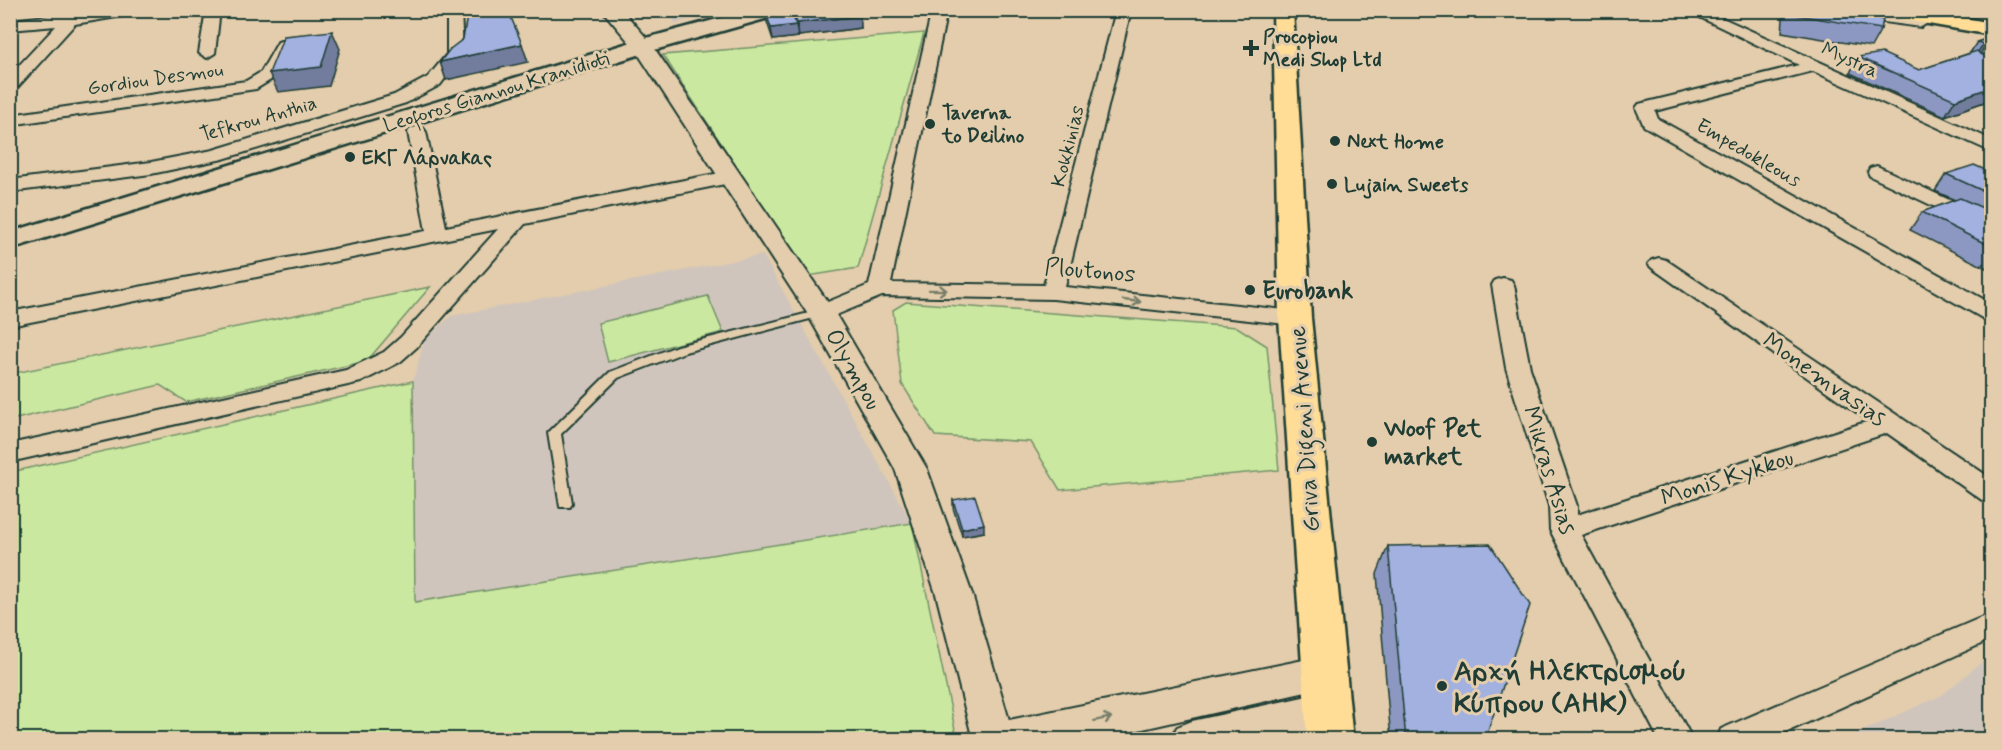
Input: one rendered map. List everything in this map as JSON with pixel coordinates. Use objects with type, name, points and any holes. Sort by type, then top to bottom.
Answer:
[{"type":"main road","name":"Leoforos Giannou Kranidioti","points":[[10,241],[739,10]]},
{"type":"main road","name":"Leoforos Giannou Kranidioti","points":[[10,224],[639,41],[776,10]]},
{"type":"main road","name":"Griva Digeni Avenue","points":[[1283,10],[1296,318],[1326,708]]},
{"type":"main road","points":[[1882,10],[1992,29]]},
{"type":"main road","points":[[1944,10],[1992,19]]},
{"type":"street","points":[[10,25],[70,20],[135,10]]},
{"type":"street","points":[[207,52],[213,10]]},
{"type":"street","name":"Olympou","points":[[611,10],[639,41],[820,313],[911,469],[954,594],[994,740]]},
{"type":"street","points":[[820,313],[879,289],[940,10]]},
{"type":"street","name":"Kokkinias","points":[[1053,292],[1124,10]]},
{"type":"street","points":[[1697,13],[1729,10]]},
{"type":"street","points":[[1824,10],[1903,19],[1992,34]]},
{"type":"street","name":"Mystra","points":[[1697,13],[1992,147]]},
{"type":"street","name":"Tefkrou Anthia","points":[[10,186],[183,162],[216,155],[400,99],[434,81],[455,55],[454,14]]},
{"type":"street","points":[[10,85],[70,20]]},
{"type":"street","name":"Gordiou Desmou","points":[[10,120],[250,85],[268,75],[284,45]]},
{"type":"street","name":"Empedokleous","points":[[1815,66],[1645,108],[1650,122],[1992,314]]},
{"type":"street","points":[[417,132],[437,233]]},
{"type":"street","points":[[1877,172],[1992,228]]},
{"type":"street","points":[[10,319],[730,177]]},
{"type":"street","points":[[10,453],[353,376],[374,367],[409,342],[517,220]]},
{"type":"street","name":"Monemvasias","points":[[1659,264],[1992,493]]},
{"type":"street","name":"Mikras Asias","points":[[1503,285],[1518,368],[1563,506],[1564,531],[1677,740]]},
{"type":"street","name":"Ploutonos","points":[[879,289],[1053,292],[1296,318]]},
{"type":"street","name":"Monis Kykkou","points":[[1564,531],[1889,423]]},
{"type":"street","points":[[1733,740],[1992,625]]},
{"type":"street","points":[[1005,740],[1326,708]]},
{"type":"street","points":[[1192,740],[1326,708]]},
{"type":"lane","points":[[454,14],[496,10]]},
{"type":"lane","points":[[565,503],[554,434],[614,375],[681,349],[820,313]]},
{"type":"shaded area","points":[[671,10],[724,11],[675,24]]},
{"type":"shaded area","points":[[763,255],[912,523],[415,602],[413,381],[424,341],[451,316]]},
{"type":"shaded area","points":[[1991,657],[1991,739],[1845,739],[1942,695],[1984,660]]},
{"type":"green space","points":[[924,33],[858,268],[808,276],[663,55]]},
{"type":"green space","points":[[430,287],[367,361],[186,402],[160,385],[11,420],[10,374]]},
{"type":"green space","points":[[708,296],[723,332],[608,362],[598,323]]},
{"type":"green space","points":[[906,302],[1237,327],[1267,346],[1279,470],[1060,490],[1031,442],[935,436],[902,384],[893,310]]},
{"type":"green space","points":[[413,381],[415,602],[912,523],[957,739],[11,739],[11,472]]},
{"type":"building","points":[[468,10],[508,10],[522,44],[440,62],[450,49],[463,39]]},
{"type":"building","points":[[765,10],[791,10],[796,25],[771,28]]},
{"type":"building","points":[[792,10],[858,10],[860,16],[797,23]]},
{"type":"building","points":[[1791,10],[1857,10],[1883,20],[1881,29],[1790,14]]},
{"type":"building","points":[[332,31],[321,67],[269,73],[284,36]]},
{"type":"building","points":[[1992,37],[1992,43],[1977,42]]},
{"type":"building","points":[[1977,51],[1992,58],[1992,87],[1955,100],[1858,57],[1882,53],[1919,70]]},
{"type":"building","points":[[1974,165],[1992,172],[1992,195],[1946,174]]},
{"type":"building","points":[[1960,198],[1992,212],[1992,247],[1922,212]]},
{"type":"building","points":[[975,496],[984,524],[962,529],[953,500]]},
{"type":"building","name":"Αρχή Ηλεκτρισμού Κύπρου (ΑΗΚ)","points":[[1490,544],[1530,605],[1485,740],[1406,740],[1388,546]]},
{"type":"place","name":"Procopiou Medi Shop Ltd","points":[[1251,48]]},
{"type":"place","name":"Taverna to Deilino","points":[[930,124]]},
{"type":"place","name":"Next Home","points":[[1335,141]]},
{"type":"place","name":"ΕΚΓ Λάρνακας","points":[[350,157]]},
{"type":"place","name":"Lujain Sweets","points":[[1332,184]]},
{"type":"place","name":"Eurobank","points":[[1250,290]]},
{"type":"place","name":"Woof Pet market","points":[[1372,442]]},
{"type":"place","name":"Αρχή Ηλεκτρισμού Κύπρου (ΑΗΚ)","points":[[1442,686]]}]
